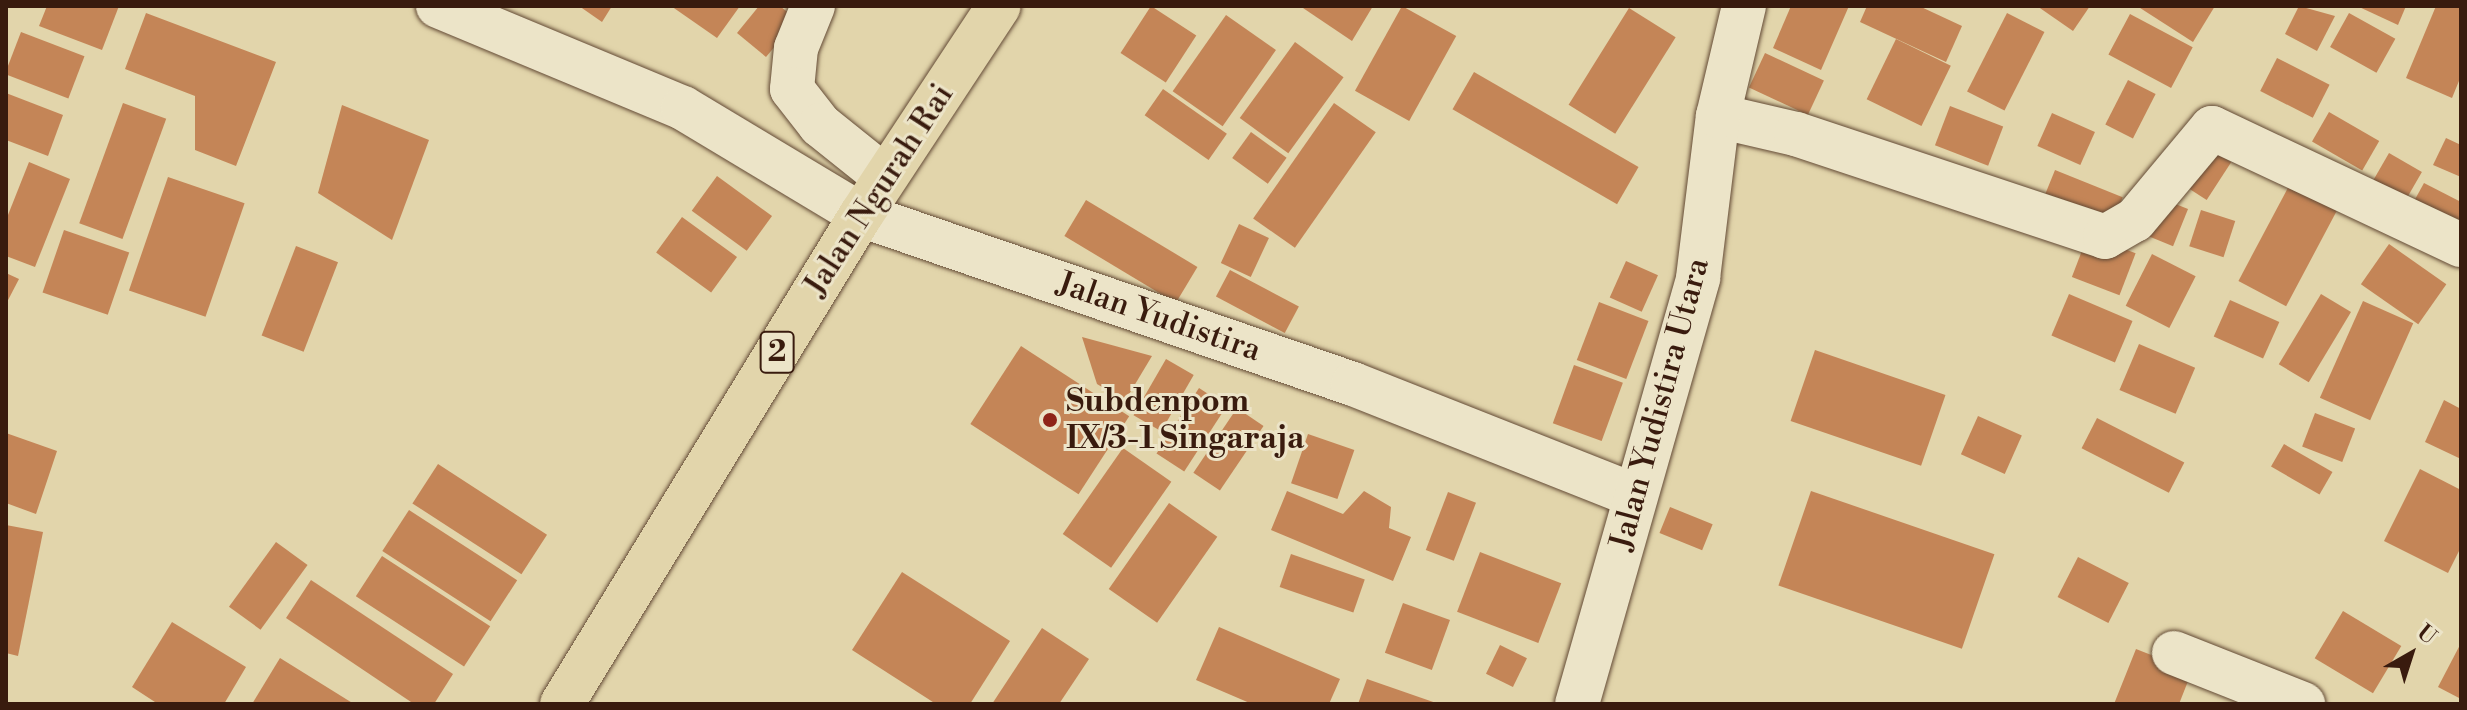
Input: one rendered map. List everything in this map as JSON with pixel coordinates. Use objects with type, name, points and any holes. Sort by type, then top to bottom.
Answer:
[{"type":"highway","name":"Jalan Ngurah Rai","points":[[562,704],[861,215],[999,6]]},
{"type":"street","name":"Jalan Yudistira","points":[[438,6],[683,108],[861,215],[1353,384],[1634,495]]},
{"type":"street","points":[[813,6],[796,48],[792,89],[820,125],[885,177]]},
{"type":"street","name":"Jalan Yudistira Utara","points":[[1577,704],[1698,278],[1718,116],[1744,6]]},
{"type":"street","points":[[1718,116],[1796,134],[2105,237],[2135,220],[2212,128],[2461,245]]},
{"type":"street","points":[[2174,653],[2303,704]]},
{"type":"building","points":[[47,6],[119,6],[102,50],[39,26]]},
{"type":"building","points":[[579,6],[612,6],[602,22]]},
{"type":"building","points":[[671,6],[740,6],[717,38]]},
{"type":"building","points":[[759,6],[780,6],[797,20],[766,57],[737,33]]},
{"type":"building","points":[[1151,6],[1196,35],[1166,82],[1121,53]]},
{"type":"building","points":[[1300,6],[1373,6],[1352,41]]},
{"type":"building","points":[[1402,6],[1456,36],[1409,121],[1355,91]]},
{"type":"building","points":[[1791,6],[1849,6],[1821,70],[1773,48]]},
{"type":"building","points":[[1867,6],[1919,6],[1962,26],[1946,62],[1860,22]]},
{"type":"building","points":[[2037,6],[2090,6],[2073,31]]},
{"type":"building","points":[[2137,6],[2215,6],[2193,42]]},
{"type":"building","points":[[2299,6],[2335,16],[2317,51],[2285,34]]},
{"type":"building","points":[[2357,6],[2406,6],[2398,25]]},
{"type":"building","points":[[2436,6],[2461,6],[2461,76],[2452,98],[2406,78]]},
{"type":"building","points":[[1629,8],[1676,37],[1615,134],[1569,105]]},
{"type":"building","points":[[146,13],[276,62],[236,166],[195,150],[195,96],[125,69]]},
{"type":"building","points":[[2007,13],[2044,32],[2004,110],[1967,91]]},
{"type":"building","points":[[2349,13],[2395,39],[2376,73],[2330,47]]},
{"type":"building","points":[[2130,14],[2193,47],[2171,88],[2108,55]]},
{"type":"building","points":[[1226,15],[1276,50],[1223,126],[1173,91]]},
{"type":"building","points":[[21,32],[84,56],[68,98],[6,74]]},
{"type":"building","points":[[1896,39],[1951,66],[1921,126],[1867,99]]},
{"type":"building","points":[[1295,42],[1344,77],[1288,153],[1240,118]]},
{"type":"building","points":[[1765,53],[1824,80],[1808,115],[1749,87]]},
{"type":"building","points":[[2277,58],[2330,85],[2313,118],[2260,91]]},
{"type":"building","points":[[1474,72],[1639,167],[1617,204],[1452,109]]},
{"type":"building","points":[[2128,80],[2156,94],[2133,139],[2105,125]]},
{"type":"building","points":[[1163,89],[1227,134],[1209,160],[1145,115]]},
{"type":"building","points":[[6,93],[63,115],[48,156],[6,140]]},
{"type":"building","points":[[123,103],[166,119],[122,239],[79,223]]},
{"type":"building","points":[[1334,103],[1376,132],[1295,248],[1253,219]]},
{"type":"building","points":[[342,105],[429,140],[392,240],[318,193]]},
{"type":"building","points":[[1950,106],[2003,126],[1988,166],[1935,145]]},
{"type":"building","points":[[2329,112],[2379,141],[2362,170],[2312,141]]},
{"type":"building","points":[[2052,113],[2095,132],[2080,165],[2037,146]]},
{"type":"building","points":[[1251,132],[1287,158],[1268,184],[1232,158]]},
{"type":"building","points":[[2446,138],[2461,145],[2461,177],[2433,165]]},
{"type":"building","points":[[2206,146],[2231,162],[2207,200],[2181,184]]},
{"type":"building","points":[[2389,153],[2422,172],[2400,209],[2368,190]]},
{"type":"building","points":[[29,162],[70,179],[35,267],[6,256],[6,220]]},
{"type":"building","points":[[2055,170],[2123,197],[2110,228],[2043,201]]},
{"type":"building","points":[[717,176],[772,216],[747,251],[692,211]]},
{"type":"building","points":[[168,177],[245,203],[206,317],[129,290]]},
{"type":"building","points":[[2291,182],[2339,207],[2286,306],[2238,281]]},
{"type":"building","points":[[2424,183],[2461,202],[2461,228],[2413,203]]},
{"type":"building","points":[[2163,199],[2188,209],[2173,246],[2148,236]]},
{"type":"building","points":[[1086,200],[1197,267],[1176,303],[1064,236]]},
{"type":"building","points":[[2201,210],[2235,221],[2223,257],[2189,246]]},
{"type":"building","points":[[682,217],[737,257],[711,293],[656,253]]},
{"type":"building","points":[[1239,224],[1269,238],[1251,277],[1221,263]]},
{"type":"building","points":[[64,230],[129,252],[108,315],[43,292]]},
{"type":"building","points":[[2088,235],[2136,253],[2119,295],[2072,277]]},
{"type":"building","points":[[2389,244],[2446,284],[2418,324],[2361,284]]},
{"type":"building","points":[[296,246],[338,262],[304,352],[262,336]]},
{"type":"building","points":[[2152,254],[2196,276],[2169,328],[2126,306]]},
{"type":"building","points":[[1626,261],[1658,275],[1642,312],[1610,298]]},
{"type":"building","points":[[1230,270],[1299,307],[1285,333],[1216,296]]},
{"type":"building","points":[[6,273],[19,279],[6,304]]},
{"type":"building","points":[[2069,294],[2133,321],[2115,362],[2051,335]]},
{"type":"building","points":[[2321,294],[2351,312],[2309,382],[2279,364]]},
{"type":"building","points":[[2230,300],[2279,322],[2263,359],[2214,337]]},
{"type":"building","points":[[2363,301],[2413,323],[2370,420],[2320,398]]},
{"type":"building","points":[[1599,302],[1648,321],[1626,379],[1577,360]]},
{"type":"building","points":[[1082,337],[1152,356],[1125,401],[1097,384]]},
{"type":"building","points":[[2139,344],[2195,368],[2176,414],[2119,390]]},
{"type":"building","name":"Subdenpom IX/3-1 Singaraja","points":[[1021,346],[1129,416],[1079,494],[970,424]]},
{"type":"building","points":[[1815,350],[1945,395],[1921,466],[1791,421]]},
{"type":"building","points":[[1166,359],[1194,375],[1161,431],[1134,415]]},
{"type":"building","points":[[1574,365],[1623,383],[1602,441],[1553,423]]},
{"type":"building","points":[[1199,388],[1227,406],[1184,471],[1157,453]]},
{"type":"building","points":[[2444,400],[2461,409],[2461,459],[2425,442]]},
{"type":"building","points":[[1237,408],[1264,426],[1220,491],[1193,473]]},
{"type":"building","points":[[2315,413],[2355,428],[2342,462],[2302,447]]},
{"type":"building","points":[[1978,416],[2022,436],[2005,474],[1961,454]]},
{"type":"building","points":[[2097,418],[2184,462],[2169,493],[2082,448]]},
{"type":"building","points":[[6,433],[57,451],[36,514],[6,503]]},
{"type":"building","points":[[1308,434],[1354,450],[1337,499],[1291,483]]},
{"type":"building","points":[[2284,444],[2332,472],[2319,495],[2271,467]]},
{"type":"building","points":[[1123,448],[1171,482],[1111,568],[1063,534]]},
{"type":"building","points":[[438,464],[547,535],[521,574],[412,503]]},
{"type":"building","points":[[2420,469],[2461,490],[2461,547],[2448,573],[2384,541]]},
{"type":"building","points":[[1287,491],[1343,514],[1364,491],[1391,507],[1389,528],[1411,537],[1393,581],[1271,530]]},
{"type":"building","points":[[1811,491],[1994,554],[1962,649],[1778,586]]},
{"type":"building","points":[[1448,492],[1476,503],[1454,561],[1426,550]]},
{"type":"building","points":[[1169,503],[1217,537],[1157,623],[1109,589]]},
{"type":"building","points":[[1670,507],[1713,524],[1702,550],[1660,533]]},
{"type":"building","points":[[409,510],[517,580],[491,621],[382,551]]},
{"type":"building","points":[[6,525],[43,532],[18,656],[6,653]]},
{"type":"building","points":[[276,542],[308,565],[261,630],[229,607]]},
{"type":"building","points":[[1480,552],[1561,583],[1538,643],[1457,612]]},
{"type":"building","points":[[1291,554],[1365,579],[1353,612],[1280,587]]},
{"type":"building","points":[[382,556],[490,626],[464,667],[356,596]]},
{"type":"building","points":[[2078,557],[2129,583],[2108,623],[2058,597]]},
{"type":"building","points":[[902,572],[1010,641],[970,704],[936,704],[852,650]]},
{"type":"building","points":[[311,580],[453,674],[434,704],[414,704],[286,618]]},
{"type":"building","points":[[1403,603],[1450,620],[1432,670],[1385,653]]},
{"type":"building","points":[[2343,611],[2401,646],[2373,693],[2315,658]]},
{"type":"building","points":[[172,622],[246,667],[224,704],[158,704],[132,687]]},
{"type":"building","points":[[1219,627],[1340,679],[1329,704],[1252,704],[1196,680]]},
{"type":"building","points":[[1042,628],[1089,659],[1059,704],[992,704]]},
{"type":"building","points":[[2461,643],[2461,699],[2438,687]]},
{"type":"building","points":[[1500,645],[1527,658],[1513,687],[1486,674]]},
{"type":"building","points":[[2136,649],[2192,671],[2179,704],[2114,704]]},
{"type":"building","points":[[280,658],[354,704],[252,704]]},
{"type":"building","points":[[1367,679],[1439,704],[1358,704]]},
{"type":"place","name":"Subdenpom IX/3-1 Singaraja","points":[[1050,420]]}]
